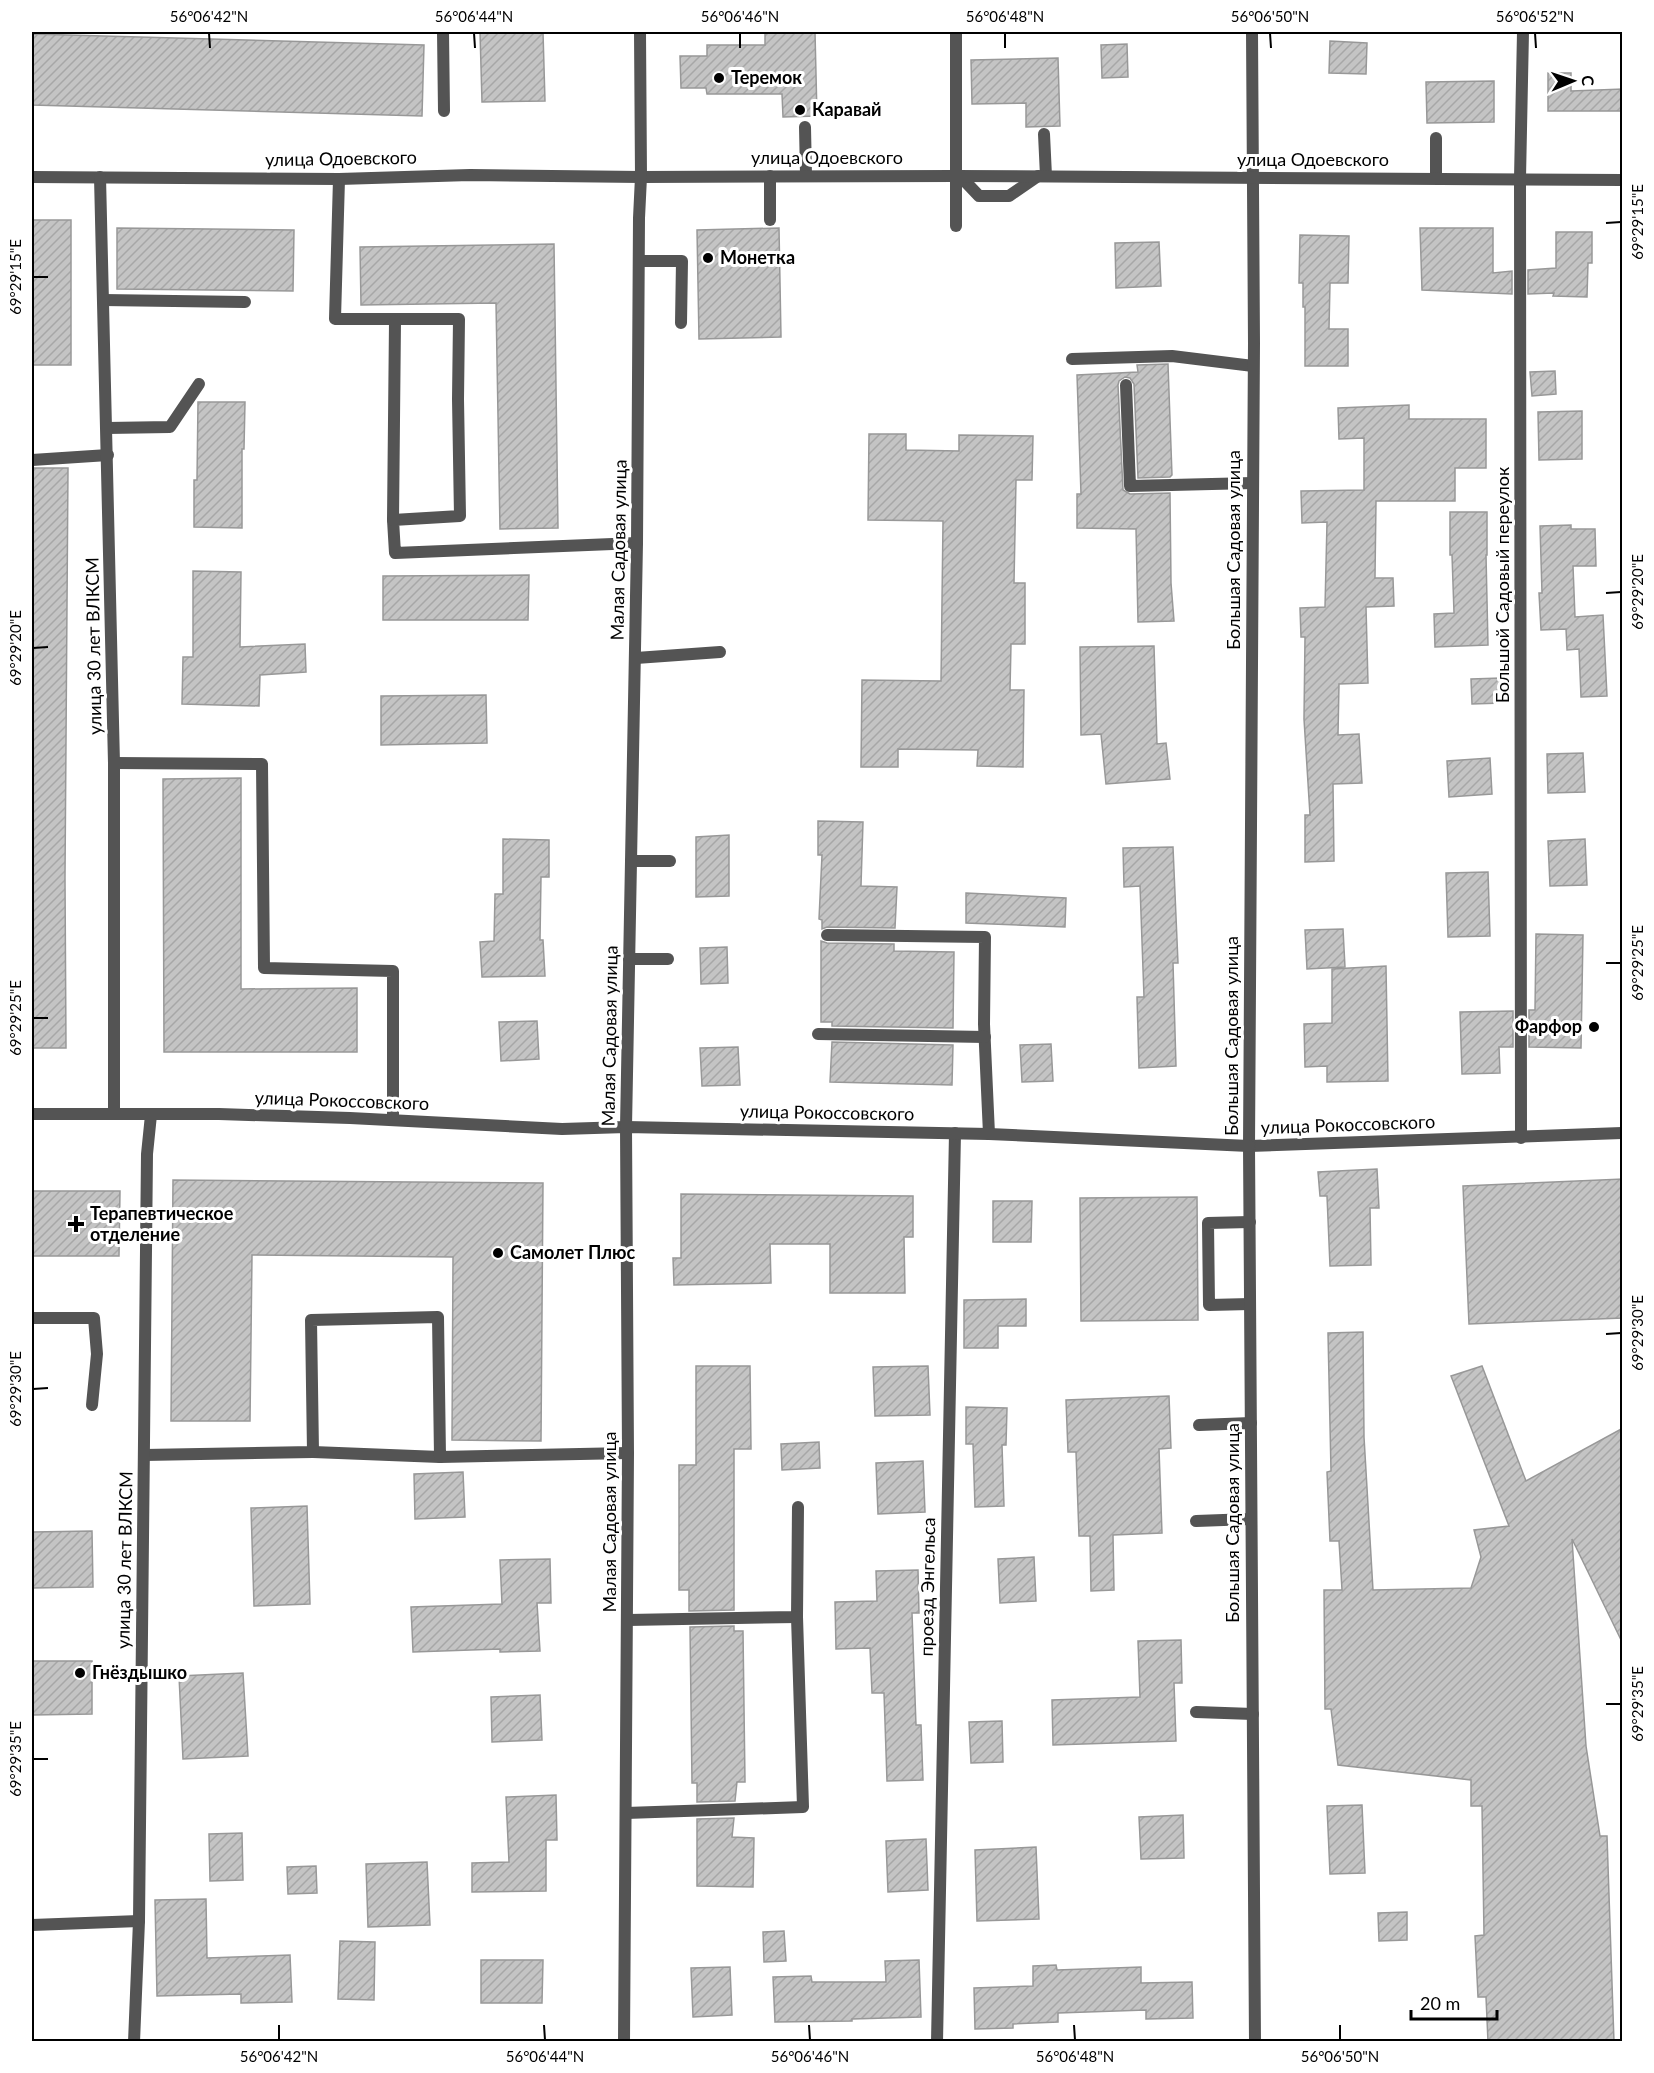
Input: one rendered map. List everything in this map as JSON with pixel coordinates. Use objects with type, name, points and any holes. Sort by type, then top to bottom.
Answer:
[{"type":"street","points":[[443,32],[444,111]]},
{"type":"street","name":"Малая Садовая улица","points":[[624,2042],[628,1620],[626,1127],[636,658],[641,177],[640,32]]},
{"type":"street","points":[[956,32],[958,176],[956,226]]},
{"type":"street","name":"Большая Садовая улица","points":[[1252,32],[1254,366],[1249,1146],[1255,2042]]},
{"type":"street","name":"Большой Садовый переулок","points":[[1521,1138],[1520,178],[1522,32]]},
{"type":"street","points":[[805,126],[806,175]]},
{"type":"street","points":[[958,176],[979,196],[1009,196],[1042,176],[1044,134]]},
{"type":"street","points":[[1436,138],[1436,178]]},
{"type":"street","name":"улица Одоевского","points":[[32,177],[339,179],[470,175],[641,177],[806,175],[1623,180]]},
{"type":"street","points":[[770,220],[771,176]]},
{"type":"street","name":"улица 30 лет ВЛКСМ","points":[[100,177],[114,764],[114,1114]]},
{"type":"street","points":[[339,179],[335,319],[395,321],[459,319],[460,516],[393,520]]},
{"type":"street","points":[[639,261],[682,261],[681,323]]},
{"type":"street","points":[[103,300],[245,302]]},
{"type":"street","points":[[395,321],[393,520],[395,553],[637,543]]},
{"type":"street","points":[[1072,358],[1172,356],[1254,366]]},
{"type":"street","points":[[107,428],[170,427],[199,384]]},
{"type":"street","points":[[1126,385],[1130,486],[1253,483]]},
{"type":"street","points":[[32,460],[108,455]]},
{"type":"street","points":[[636,658],[720,652]]},
{"type":"street","points":[[114,764],[262,764],[264,968],[393,971],[393,1120]]},
{"type":"street","points":[[631,861],[670,861]]},
{"type":"street","points":[[827,935],[985,937],[985,1037],[989,1134]]},
{"type":"street","points":[[629,959],[668,959]]},
{"type":"street","points":[[818,1034],[985,1037]]},
{"type":"street","name":"улица Рокоссовского","points":[[32,1114],[219,1114],[562,1129],[626,1127],[955,1133],[1249,1146],[1623,1133]]},
{"type":"street","name":"улица 30 лет ВЛКСМ","points":[[134,2042],[139,1921],[147,1154],[151,1115]]},
{"type":"street","name":"проезд Энгельса","points":[[937,2042],[955,1133]]},
{"type":"street","points":[[1250,1222],[1208,1223],[1209,1305],[1250,1304]]},
{"type":"street","points":[[313,1452],[311,1320],[438,1317],[440,1457]]},
{"type":"street","points":[[32,1318],[94,1318],[97,1354],[92,1405]]},
{"type":"street","points":[[1199,1425],[1251,1423]]},
{"type":"street","points":[[144,1455],[313,1452],[440,1457],[628,1453]]},
{"type":"street","points":[[626,1813],[803,1807],[797,1617],[798,1507]]},
{"type":"street","points":[[1196,1521],[1251,1519]]},
{"type":"street","points":[[628,1620],[797,1617]]},
{"type":"street","points":[[1196,1712],[1253,1714]]},
{"type":"street","points":[[32,1924],[139,1921]]},
{"type":"building","points":[[480,32],[543,32],[545,101],[482,102]]},
{"type":"building","points":[[765,32],[815,32],[817,116],[783,117],[782,94],[707,94],[706,88],[681,88],[680,56],[707,56],[707,45],[765,45]]},
{"type":"building","points":[[32,34],[424,45],[422,116],[32,105]]},
{"type":"building","points":[[1330,41],[1367,43],[1366,74],[1329,73]]},
{"type":"building","points":[[1127,44],[1128,77],[1102,78],[1101,45]]},
{"type":"building","points":[[1058,58],[1060,126],[1026,127],[1026,103],[972,104],[971,60]]},
{"type":"building","points":[[1548,73],[1571,73],[1571,91],[1623,89],[1623,111],[1548,111]]},
{"type":"building","points":[[1494,81],[1494,122],[1427,123],[1426,82]]},
{"type":"building","points":[[32,220],[71,220],[71,365],[32,365]]},
{"type":"building","points":[[117,228],[294,230],[293,291],[117,289]]},
{"type":"building","points":[[779,228],[781,337],[699,339],[697,230]]},
{"type":"building","points":[[1420,228],[1493,228],[1493,273],[1512,271],[1512,294],[1422,290]]},
{"type":"building","points":[[1556,232],[1592,232],[1592,263],[1588,263],[1587,297],[1553,296],[1554,293],[1528,294],[1528,270],[1556,268]]},
{"type":"building","points":[[1300,235],[1349,236],[1348,283],[1330,283],[1329,329],[1348,329],[1348,366],[1305,366],[1305,307],[1303,307],[1303,283],[1299,283]]},
{"type":"building","points":[[1159,242],[1161,286],[1116,288],[1115,243]]},
{"type":"building","points":[[554,244],[558,528],[500,529],[496,303],[361,305],[360,247]]},
{"type":"building","points":[[1168,364],[1172,475],[1170,477],[1138,478],[1134,384],[1130,378],[1125,377],[1119,381],[1118,385],[1123,490],[1130,494],[1170,493],[1171,583],[1174,621],[1138,622],[1136,529],[1077,528],[1077,494],[1081,494],[1077,375],[1138,372],[1137,365]]},
{"type":"building","points":[[1555,371],[1556,394],[1532,396],[1530,372]]},
{"type":"building","points":[[198,402],[245,402],[244,449],[242,449],[242,528],[194,527]]},
{"type":"building","points":[[1409,405],[1409,419],[1486,419],[1486,468],[1455,468],[1455,501],[1376,501],[1375,578],[1393,578],[1394,606],[1366,607],[1368,683],[1339,684],[1338,735],[1359,734],[1362,783],[1333,784],[1334,861],[1305,862],[1305,815],[1310,815],[1304,719],[1305,637],[1301,637],[1300,608],[1325,607],[1327,522],[1302,523],[1301,491],[1364,490],[1364,438],[1339,439],[1338,408]]},
{"type":"building","points":[[1582,411],[1582,459],[1539,460],[1538,412]]},
{"type":"building","points":[[869,434],[906,434],[906,450],[959,451],[959,435],[1033,436],[1032,480],[1016,480],[1014,583],[1025,583],[1025,644],[1011,644],[1010,690],[1024,690],[1023,767],[977,766],[978,750],[898,749],[898,767],[861,767],[862,680],[941,681],[943,521],[868,520]]},
{"type":"building","points":[[32,468],[68,468],[66,1048],[32,1048]]},
{"type":"building","points":[[1450,512],[1487,512],[1488,645],[1435,647],[1434,614],[1454,613]]},
{"type":"building","points":[[1571,525],[1571,529],[1595,529],[1596,566],[1573,566],[1575,617],[1603,615],[1607,696],[1581,697],[1579,649],[1567,650],[1566,629],[1541,630],[1540,526]]},
{"type":"building","points":[[193,571],[241,572],[240,647],[305,644],[306,672],[260,675],[259,706],[182,704],[183,657],[193,657]]},
{"type":"building","points":[[529,575],[528,620],[383,620],[383,576]]},
{"type":"building","points":[[1154,646],[1157,744],[1166,743],[1170,779],[1106,784],[1101,734],[1081,735],[1080,647]]},
{"type":"building","points":[[1501,678],[1502,703],[1472,704],[1471,679]]},
{"type":"building","points":[[486,695],[487,743],[381,745],[381,696]]},
{"type":"building","points":[[1583,753],[1585,792],[1548,793],[1547,754]]},
{"type":"building","points":[[1490,758],[1492,794],[1449,797],[1447,761]]},
{"type":"building","points":[[241,778],[241,989],[357,988],[357,1052],[164,1052],[163,779]]},
{"type":"building","points":[[818,821],[863,822],[861,886],[897,887],[895,928],[827,927],[822,929],[822,920],[819,919],[822,855],[818,855]]},
{"type":"building","points":[[729,835],[729,896],[696,897],[696,837]]},
{"type":"building","points":[[503,839],[549,840],[549,877],[541,877],[540,940],[543,940],[545,976],[482,977],[480,942],[494,941],[495,894],[503,894]]},
{"type":"building","points":[[1585,839],[1587,885],[1550,886],[1548,841]]},
{"type":"building","points":[[1173,847],[1178,963],[1173,963],[1176,1066],[1139,1068],[1137,997],[1144,997],[1140,886],[1124,887],[1123,848]]},
{"type":"building","points":[[1488,872],[1490,936],[1448,937],[1446,873]]},
{"type":"building","points":[[966,893],[1066,898],[1065,927],[966,923]]},
{"type":"building","points":[[1343,929],[1345,967],[1307,969],[1305,930]]},
{"type":"building","points":[[1536,934],[1583,935],[1581,1048],[1529,1047],[1529,1010],[1535,1010]]},
{"type":"building","points":[[821,941],[894,944],[894,951],[954,952],[953,1028],[832,1026],[832,1022],[821,1022]]},
{"type":"building","points":[[727,947],[728,983],[701,984],[700,948]]},
{"type":"building","points":[[1386,966],[1388,1081],[1327,1082],[1327,1066],[1305,1067],[1304,1024],[1332,1023],[1332,969]]},
{"type":"building","points":[[1513,1011],[1513,1047],[1499,1047],[1500,1073],[1462,1074],[1460,1012]]},
{"type":"building","points":[[537,1021],[539,1059],[501,1061],[499,1022]]},
{"type":"building","points":[[832,1042],[953,1045],[952,1085],[830,1082]]},
{"type":"building","points":[[1051,1044],[1053,1081],[1022,1082],[1020,1045]]},
{"type":"building","points":[[738,1047],[740,1085],[702,1086],[700,1048]]},
{"type":"building","points":[[1377,1169],[1379,1208],[1370,1208],[1371,1265],[1330,1266],[1327,1196],[1320,1196],[1318,1172]]},
{"type":"building","points":[[1623,1179],[1623,1318],[1469,1324],[1463,1186]]},
{"type":"building","points":[[173,1180],[543,1183],[541,1441],[452,1440],[453,1257],[252,1255],[250,1421],[171,1421]]},
{"type":"building","name":"Терапевтическое отделение","points":[[32,1191],[120,1191],[119,1256],[32,1256]]},
{"type":"building","points":[[681,1194],[913,1196],[913,1237],[904,1237],[905,1293],[830,1293],[830,1244],[770,1244],[771,1283],[674,1285],[673,1258],[681,1258]]},
{"type":"building","points":[[1197,1197],[1198,1320],[1081,1321],[1080,1198]]},
{"type":"building","points":[[993,1201],[1032,1201],[1031,1242],[993,1242]]},
{"type":"building","points":[[1026,1299],[1026,1326],[998,1326],[998,1348],[964,1348],[964,1300]]},
{"type":"building","points":[[1363,1332],[1364,1437],[1373,1590],[1471,1588],[1481,1557],[1474,1530],[1509,1526],[1451,1376],[1482,1366],[1526,1481],[1623,1428],[1623,1644],[1572,1539],[1586,1746],[1600,1836],[1607,1836],[1614,2042],[1488,2042],[1486,1997],[1478,1997],[1475,1936],[1484,1935],[1482,1806],[1471,1806],[1471,1780],[1338,1765],[1331,1709],[1325,1709],[1324,1590],[1342,1590],[1339,1541],[1330,1541],[1327,1472],[1331,1471],[1328,1333]]},
{"type":"building","points":[[696,1366],[750,1366],[751,1449],[734,1449],[734,1610],[689,1611],[689,1590],[679,1590],[679,1465],[696,1465]]},
{"type":"building","points":[[928,1366],[930,1415],[875,1416],[873,1367]]},
{"type":"building","points":[[1169,1396],[1171,1448],[1159,1449],[1162,1533],[1113,1535],[1114,1590],[1091,1591],[1090,1536],[1079,1536],[1076,1452],[1068,1452],[1066,1400]]},
{"type":"building","points":[[966,1407],[1007,1408],[1006,1445],[1002,1445],[1004,1506],[975,1507],[973,1444],[966,1444]]},
{"type":"building","points":[[819,1442],[820,1468],[782,1470],[781,1444]]},
{"type":"building","points":[[923,1461],[925,1512],[878,1514],[876,1463]]},
{"type":"building","points":[[463,1472],[465,1517],[415,1519],[414,1474]]},
{"type":"building","points":[[307,1506],[310,1604],[254,1606],[251,1508]]},
{"type":"building","points":[[92,1531],[93,1587],[32,1588],[32,1532]]},
{"type":"building","points":[[1034,1557],[1036,1601],[1000,1603],[998,1559]]},
{"type":"building","points":[[550,1559],[551,1603],[537,1603],[540,1651],[500,1652],[500,1649],[413,1652],[411,1607],[502,1604],[500,1560]]},
{"type":"building","points":[[918,1570],[919,1613],[912,1613],[916,1725],[921,1725],[923,1780],[887,1781],[884,1693],[872,1693],[870,1648],[836,1649],[835,1602],[877,1601],[876,1571]]},
{"type":"building","points":[[734,1626],[734,1631],[743,1631],[745,1782],[737,1782],[735,1801],[697,1802],[697,1783],[692,1783],[690,1627]]},
{"type":"building","points":[[1181,1640],[1182,1683],[1174,1683],[1176,1741],[1053,1745],[1052,1700],[1140,1697],[1138,1641]]},
{"type":"building","points":[[32,1661],[92,1661],[92,1714],[32,1715]]},
{"type":"building","points":[[243,1673],[248,1756],[183,1759],[179,1676]]},
{"type":"building","points":[[540,1695],[542,1740],[492,1742],[491,1697]]},
{"type":"building","points":[[1002,1721],[1003,1762],[971,1763],[969,1722]]},
{"type":"building","points":[[556,1795],[557,1840],[546,1840],[546,1891],[472,1892],[472,1863],[509,1862],[506,1797]]},
{"type":"building","points":[[1362,1805],[1365,1873],[1330,1874],[1327,1806]]},
{"type":"building","points":[[1183,1815],[1184,1858],[1141,1859],[1139,1817]]},
{"type":"building","points":[[734,1818],[732,1837],[754,1838],[753,1887],[697,1886],[697,1819]]},
{"type":"building","points":[[242,1833],[243,1880],[210,1881],[209,1834]]},
{"type":"building","points":[[926,1839],[928,1890],[888,1892],[886,1841]]},
{"type":"building","points":[[1036,1847],[1039,1919],[977,1921],[975,1850]]},
{"type":"building","points":[[427,1862],[430,1925],[368,1927],[366,1864]]},
{"type":"building","points":[[316,1866],[317,1893],[288,1894],[287,1867]]},
{"type":"building","points":[[206,1899],[207,1958],[290,1955],[292,2002],[241,2003],[241,1994],[157,1996],[155,1900]]},
{"type":"building","points":[[1407,1912],[1407,1940],[1379,1941],[1378,1913]]},
{"type":"building","points":[[784,1931],[786,1961],[764,1962],[763,1932]]},
{"type":"building","points":[[340,1941],[375,1942],[374,2000],[338,1999]]},
{"type":"building","points":[[481,1960],[543,1960],[542,2003],[481,2003]]},
{"type":"building","points":[[919,1960],[921,2017],[775,2022],[773,1977],[811,1976],[812,1982],[886,1982],[885,1961]]},
{"type":"building","points":[[1056,1965],[1057,1970],[1141,1967],[1141,1983],[1192,1982],[1193,2018],[1146,2019],[1146,2010],[1058,2013],[1058,2022],[1013,2024],[1013,2028],[975,2029],[974,1988],[1033,1986],[1033,1966]]},
{"type":"building","points":[[730,1967],[732,2015],[693,2017],[691,1968]]},
{"type":"place","name":"Теремок","points":[[719,78]]},
{"type":"place","name":"Каравай","points":[[800,110]]},
{"type":"place","name":"Монетка","points":[[708,258]]},
{"type":"place","name":"Фарфор","points":[[1594,1027]]},
{"type":"place","name":"Терапевтическое отделение","points":[[76,1224]]},
{"type":"place","name":"Самолет Плюс","points":[[498,1253]]},
{"type":"place","name":"Гнёздышко","points":[[80,1673]]}]
